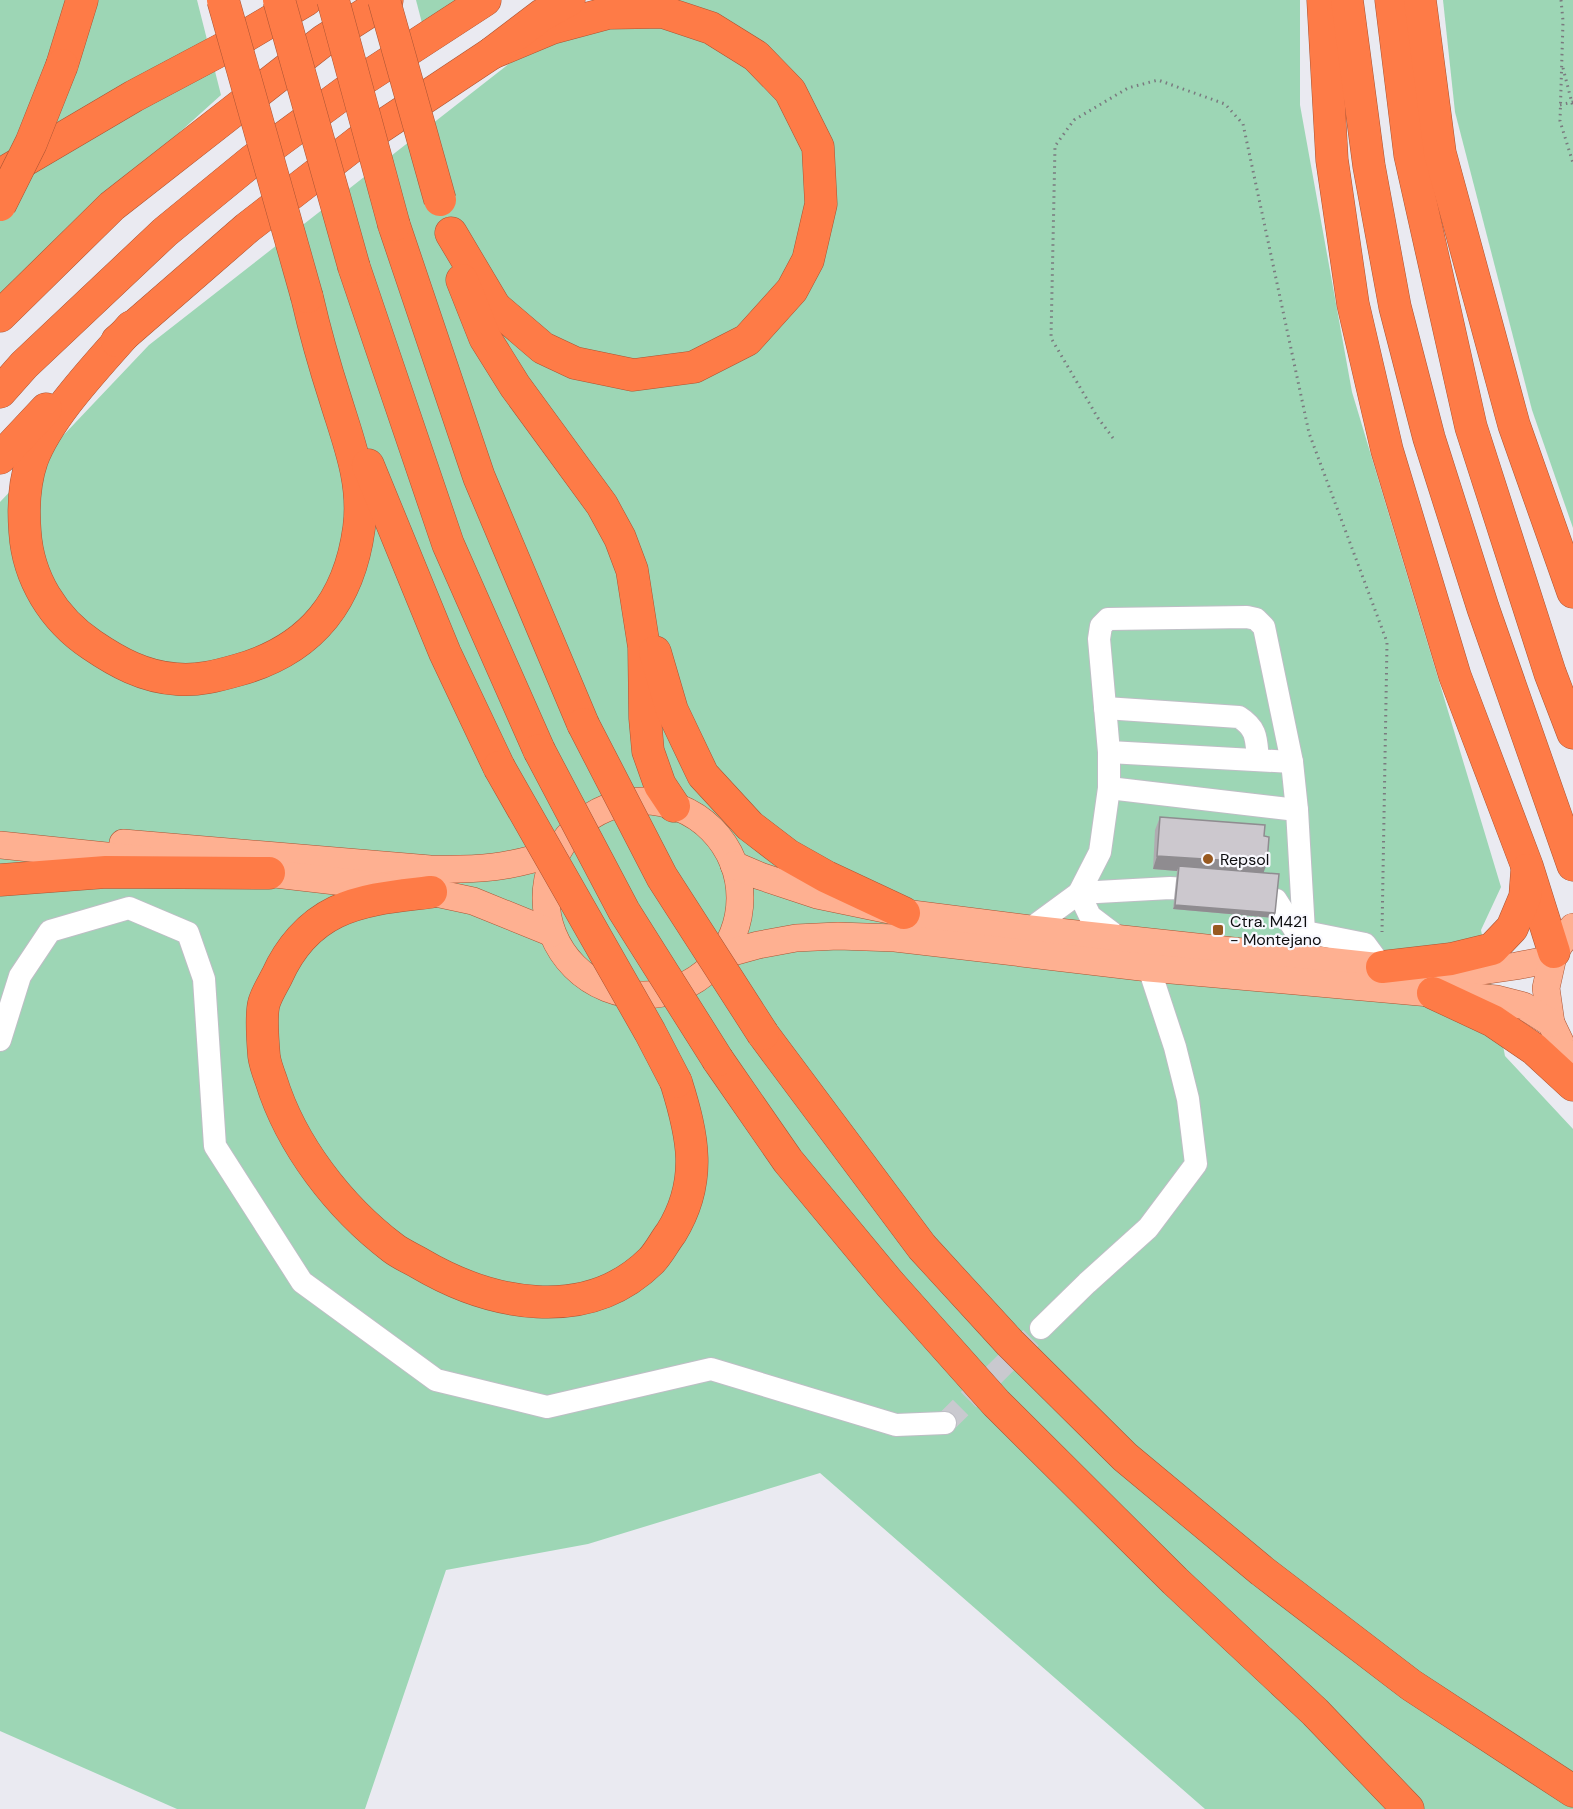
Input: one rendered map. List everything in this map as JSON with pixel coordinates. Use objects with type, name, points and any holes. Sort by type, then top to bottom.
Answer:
[{"type":"highway","points":[[0,205],[31,143],[62,65],[82,0]]},
{"type":"highway","points":[[131,327],[77,390],[45,434],[32,459],[25,486],[24,514],[26,547],[33,572],[44,596],[60,618],[76,634],[117,662],[146,673],[176,679],[208,679],[260,664],[302,640],[318,625],[338,597],[351,562],[359,529],[361,498],[357,466],[329,379],[223,0]]},
{"type":"highway","points":[[279,0],[354,267],[448,544],[539,750],[624,911],[718,1060],[788,1161],[890,1284],[996,1404],[1175,1581],[1315,1712],[1408,1809]]},
{"type":"highway","points":[[0,175],[134,96],[232,44],[306,0]]},
{"type":"highway","points":[[333,0],[394,225],[479,477],[583,724],[662,877],[763,1034],[921,1247],[1010,1343],[1125,1457],[1262,1571],[1412,1685],[1573,1791]]},
{"type":"highway","points":[[0,316],[112,206],[322,41],[385,0],[451,233],[462,281],[485,338],[515,386],[602,505],[620,538],[632,570],[672,710],[703,775],[750,826],[788,855],[828,878],[904,913]]},
{"type":"highway","points":[[0,392],[24,365],[165,232],[253,160],[359,82],[484,0]]},
{"type":"highway","points":[[0,459],[62,392],[131,327],[247,228],[358,142],[492,52],[542,15],[569,0]]},
{"type":"highway","points":[[1323,0],[1332,160],[1338,204],[1353,304],[1387,450],[1455,676],[1527,866],[1553,955]]},
{"type":"highway","points":[[1347,0],[1369,166],[1395,307],[1429,438],[1483,608],[1573,865]]},
{"type":"highway","points":[[1391,0],[1410,155],[1471,427],[1550,674],[1573,733]]},
{"type":"highway","points":[[1420,0],[1440,153],[1514,425],[1573,592]]},
{"type":"highway","points":[[451,233],[495,307],[543,348],[575,363],[633,375],[694,367],[747,340],[792,290],[808,260],[821,204],[818,147],[790,91],[756,56],[711,28],[663,12],[608,13],[552,28],[492,52]]},
{"type":"highway","points":[[307,297],[379,497],[445,653],[499,767],[650,1032],[676,1082],[689,1123],[692,1177],[684,1210],[656,1255],[636,1275],[601,1294],[563,1301],[522,1302],[479,1291],[438,1274],[394,1249],[344,1204],[298,1143],[277,1101],[264,1058],[264,1004],[283,961],[306,932],[334,913],[366,900],[431,892]]},
{"type":"highway","points":[[632,570],[644,647],[648,751],[660,785],[674,806]]},
{"type":"highway","points":[[1382,967],[1452,959],[1492,949],[1512,928],[1525,897],[1527,866]]},
{"type":"highway","points":[[0,880],[106,872],[269,873]]},
{"type":"highway","points":[[1432,993],[1492,1021],[1534,1048],[1573,1085]]},
{"type":"main road","points":[[639,801],[674,806],[693,815],[711,828],[725,846],[734,865],[739,891],[737,921],[722,956],[703,974],[670,991],[653,994],[610,990],[590,981],[574,969],[562,955],[552,933],[547,907],[548,881],[556,852],[575,829],[604,809],[639,801]]},
{"type":"main road","points":[[0,832],[430,869],[475,870],[506,867],[556,852]]},
{"type":"main road","points":[[0,845],[431,892],[473,901],[552,933]]},
{"type":"main road","points":[[734,865],[817,895],[904,913],[1030,929],[1382,967],[1475,972],[1516,966],[1553,955]]},
{"type":"main road","points":[[1573,927],[1553,955],[1546,988],[1551,1023],[1562,1046],[1573,1058]]},
{"type":"main road","points":[[722,956],[758,945],[796,938],[838,936],[895,938],[1149,968],[1497,999],[1524,1006],[1551,1023]]},
{"type":"lane","points":[[1030,929],[1079,893],[1100,852],[1108,788],[1109,752],[1099,639],[1101,626],[1108,619],[1246,617],[1256,619],[1264,627],[1292,762],[1304,932]]},
{"type":"lane","points":[[1105,708],[1239,717],[1250,724],[1256,737],[1258,760]]},
{"type":"lane","points":[[1109,752],[1292,762]]},
{"type":"lane","points":[[1108,788],[1297,810]]},
{"type":"lane","points":[[1079,893],[1170,888],[1216,891],[1276,900],[1295,930],[1365,944],[1382,967]]},
{"type":"lane","points":[[1079,893],[1090,916],[1119,938]]},
{"type":"lane","points":[[0,1040],[20,976],[50,931],[129,908],[188,933],[204,979],[215,1146],[302,1282],[436,1380],[547,1407],[711,1369],[896,1425],[945,1423]]},
{"type":"lane","points":[[1041,1328],[1148,1228],[1196,1164],[1188,1099],[1175,1047],[1149,968]]},
{"type":"path","points":[[1561,0],[1563,21],[1560,121],[1573,163]]},
{"type":"path","points":[[1561,63],[1573,107]]},
{"type":"path","points":[[1113,438],[1098,418],[1051,338],[1055,146],[1074,120],[1128,88],[1158,80],[1225,104],[1243,124],[1309,433],[1387,642],[1382,967]]},
{"type":"path","points":[[1560,105],[1572,102]]},
{"type":"green space","points":[[0,0],[197,0],[221,95],[11,284],[0,298]]},
{"type":"green space","points":[[416,0],[464,0],[423,27]]},
{"type":"green space","points":[[626,0],[1300,0],[1300,105],[1352,392],[1501,887],[1481,930],[1505,1056],[1573,1129],[1573,1809],[1205,1809],[820,1473],[588,1544],[446,1570],[365,1809],[177,1809],[0,1731],[0,502],[149,345],[514,60]]},
{"type":"green space","points":[[1443,0],[1573,0],[1573,528],[1532,410],[1455,112]]},
{"type":"building","name":"Repsol","points":[[1160,817],[1265,825],[1264,836],[1269,837],[1267,863],[1157,856]]},
{"type":"building","points":[[1179,866],[1279,874],[1275,913],[1175,905]]},
{"type":"tunnel","points":[[945,1423],[1041,1328]]},
{"type":"place","name":"Repsol","points":[[1208,859]]},
{"type":"place","name":"Ctra. M421 - Montejano","points":[[1218,930]]}]
